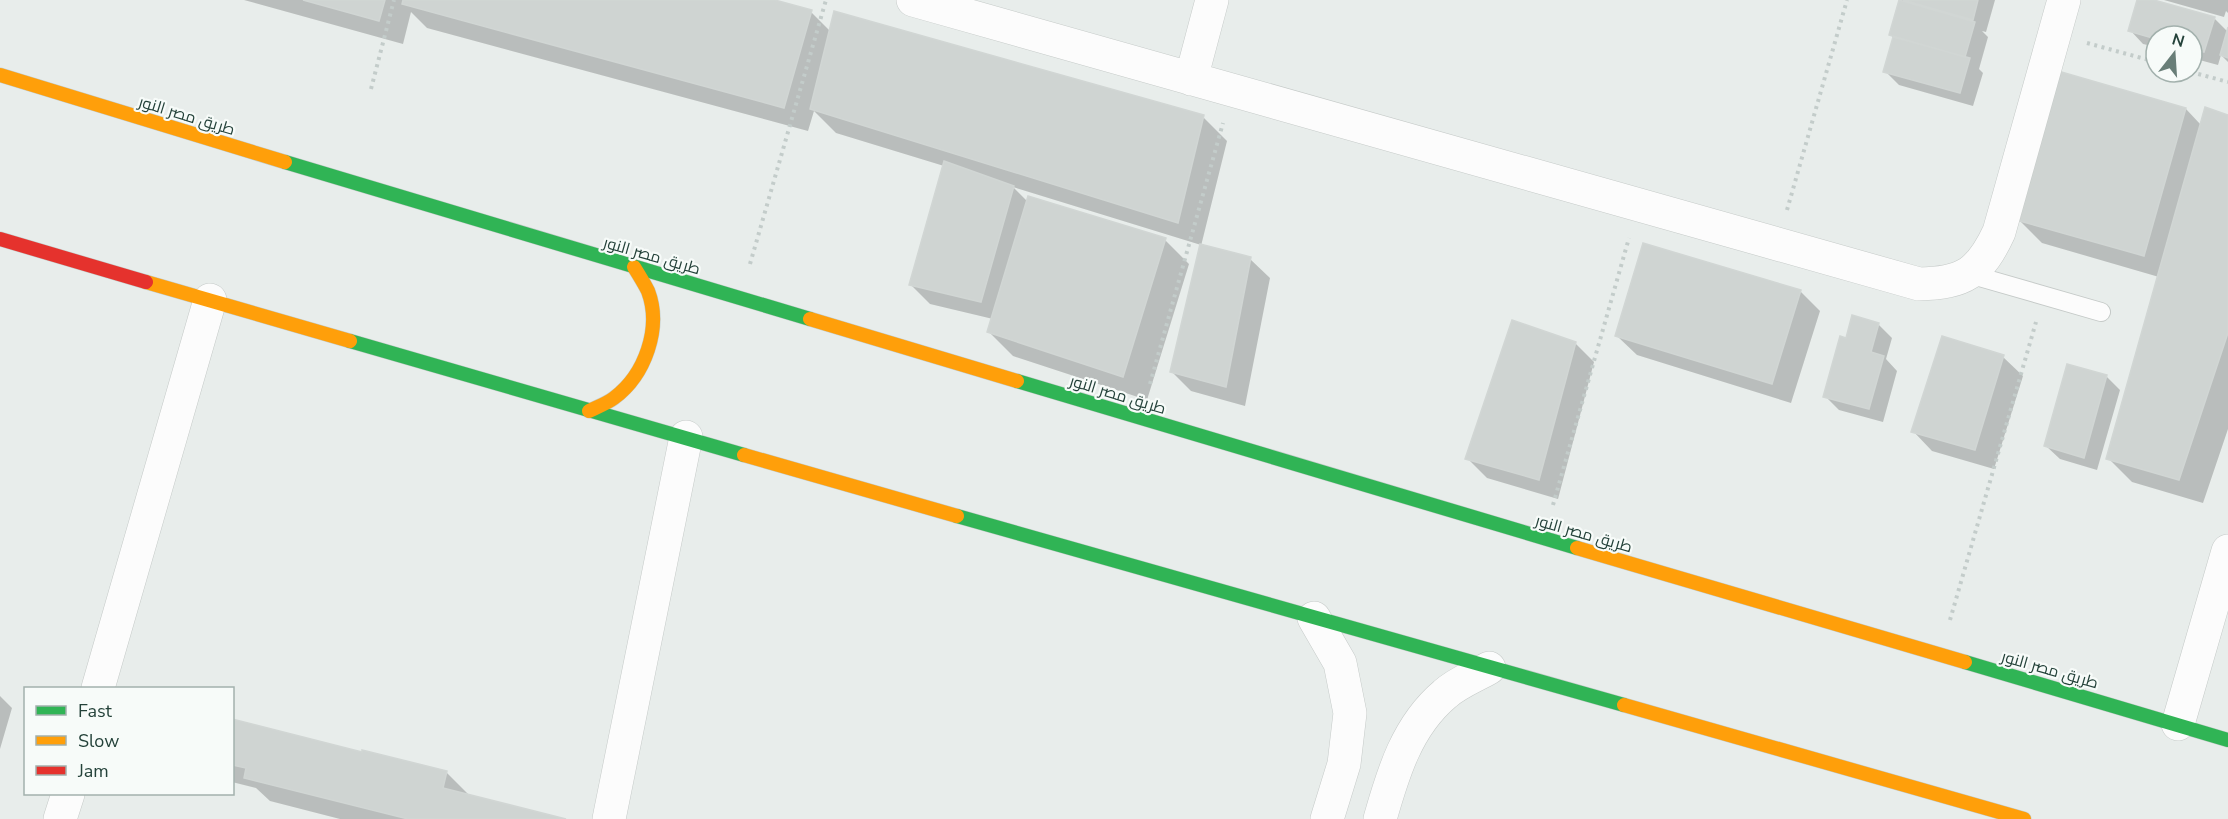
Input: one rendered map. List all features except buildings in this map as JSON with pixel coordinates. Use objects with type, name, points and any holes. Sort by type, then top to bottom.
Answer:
[{"type":"street","points":[[1191,79],[1212,0]]},
{"type":"street","points":[[917,1],[1919,284],[1945,284],[1969,274],[1988,256],[1999,232],[2064,0]]},
{"type":"street","name":"طريق مصر النور","points":[[0,75],[634,267],[2228,740]]},
{"type":"street","points":[[0,239],[589,411],[2024,819]]},
{"type":"street","points":[[589,411],[615,397],[636,376],[649,350],[653,322],[648,292],[634,267]]},
{"type":"street","points":[[98,687],[210,300]]},
{"type":"street","points":[[609,819],[686,437]]},
{"type":"street","points":[[2178,724],[2227,561]]},
{"type":"street","points":[[1314,618],[1340,663],[1350,713],[1344,764],[1327,819]]},
{"type":"street","points":[[1380,819],[1392,779],[1411,732],[1445,693],[1489,668]]},
{"type":"street","points":[[60,819],[68,795]]},
{"type":"lane","points":[[1969,274],[2102,312]]},
{"type":"path","points":[[371,89],[394,0]]},
{"type":"path","points":[[740,298],[826,0]]},
{"type":"path","points":[[1777,244],[1847,0]]},
{"type":"path","points":[[2054,34],[2144,59]]},
{"type":"path","points":[[2204,76],[2228,82]]},
{"type":"path","points":[[1141,418],[1232,90]]},
{"type":"path","points":[[1543,538],[1638,206]]},
{"type":"path","points":[[1941,655],[2044,295]]},
{"type":"traffic: fast","points":[[285,162],[810,319]]},
{"type":"traffic: fast","points":[[350,341],[744,455]]},
{"type":"traffic: fast","points":[[1017,381],[1577,548]]},
{"type":"traffic: fast","points":[[957,516],[1624,705]]},
{"type":"traffic: fast","points":[[1965,662],[2228,740]]},
{"type":"traffic: slow","points":[[0,75],[285,162]]},
{"type":"traffic: slow","points":[[589,411],[611,400],[625,388],[642,364],[648,350],[652,335],[652,305],[648,291],[634,267]]},
{"type":"traffic: slow","points":[[146,282],[350,341]]},
{"type":"traffic: slow","points":[[810,319],[1017,381]]},
{"type":"traffic: slow","points":[[744,455],[957,516]]},
{"type":"traffic: slow","points":[[1577,548],[1965,662]]},
{"type":"traffic: slow","points":[[1624,705],[2024,819]]},
{"type":"traffic: jam","points":[[0,239],[146,282]]}]
